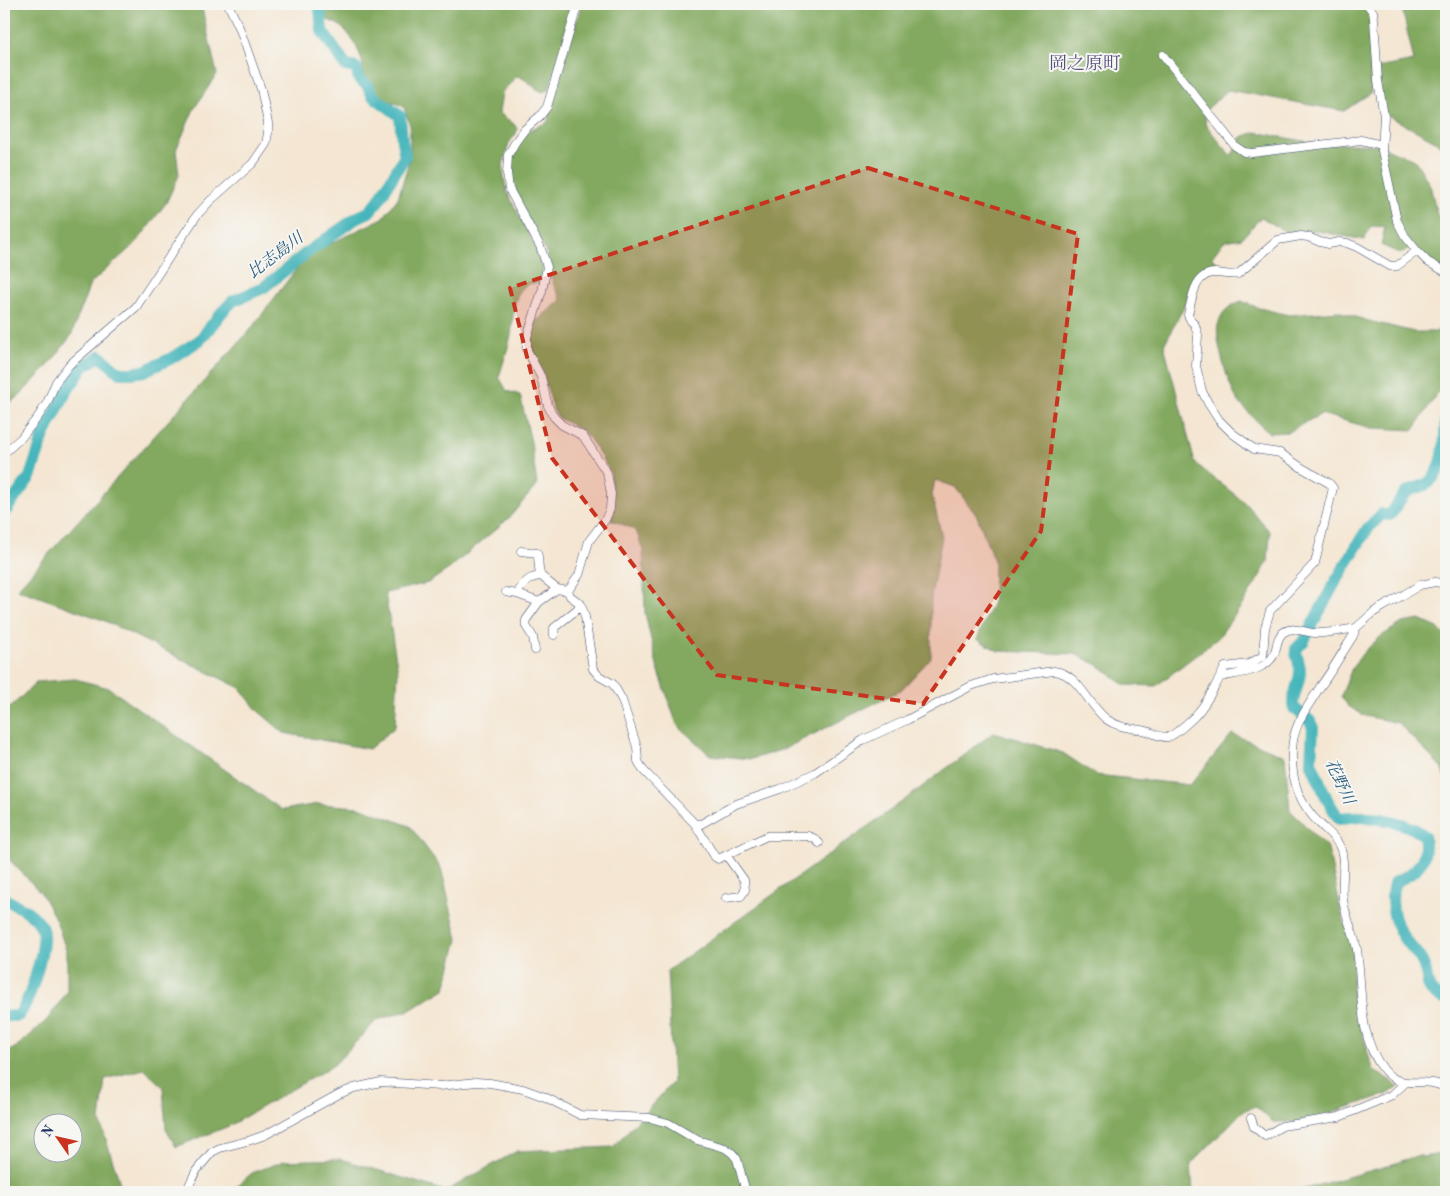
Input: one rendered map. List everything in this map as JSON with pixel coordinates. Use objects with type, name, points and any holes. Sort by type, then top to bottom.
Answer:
[{"type":"street","points":[[4,453],[21,438],[38,418],[56,382],[69,365],[136,308],[197,216],[253,163],[266,144],[268,123],[261,89],[239,27],[228,4]]},
{"type":"street","points":[[568,591],[579,575],[589,541],[605,520],[610,509],[610,494],[607,474],[583,436],[562,425],[554,417],[548,406],[541,377],[527,350],[527,337],[542,291],[547,267],[540,246],[509,189],[507,173],[508,155],[516,141],[547,107],[578,4]]},
{"type":"street","points":[[1368,4],[1373,12],[1378,81],[1384,116],[1383,157],[1397,221],[1417,252],[1428,262],[1446,272]]},
{"type":"street","points":[[1163,55],[1190,87],[1218,126],[1235,146],[1244,152],[1252,153],[1361,140],[1382,145]]},
{"type":"street","points":[[695,824],[701,824],[736,804],[780,789],[808,776],[822,769],[863,740],[907,720],[982,681],[1054,671],[1063,672],[1105,718],[1114,724],[1125,728],[1147,730],[1162,737],[1171,736],[1200,711],[1225,667],[1249,664],[1263,656],[1265,628],[1270,611],[1315,563],[1333,488],[1329,483],[1280,453],[1254,449],[1232,433],[1219,420],[1208,403],[1196,366],[1198,335],[1195,325],[1188,315],[1196,284],[1202,276],[1208,274],[1217,273],[1232,276],[1238,274],[1278,240],[1295,237],[1308,236],[1329,244],[1347,243],[1390,266],[1397,266],[1417,252]]},
{"type":"street","points":[[521,550],[537,552],[540,561],[538,570],[541,576],[557,589],[568,591]]},
{"type":"street","points":[[520,589],[532,577],[541,576]]},
{"type":"street","points":[[1446,584],[1435,582],[1420,586],[1374,612],[1356,628],[1353,636],[1300,718],[1292,751],[1297,791],[1306,810],[1338,842],[1342,851],[1345,913],[1356,948],[1363,1017],[1372,1053],[1385,1071],[1395,1079],[1405,1083],[1435,1082],[1446,1088]]},
{"type":"street","points":[[535,650],[533,638],[526,626],[526,620],[539,602],[557,589]]},
{"type":"street","points":[[568,591],[570,596],[582,606],[594,668],[600,676],[612,684],[622,700],[638,747],[638,761],[650,779],[695,824],[715,857],[718,858],[726,855],[767,836],[808,836],[819,843]]},
{"type":"street","points":[[506,592],[539,602]]},
{"type":"street","points":[[554,635],[554,628],[582,606]]},
{"type":"street","points":[[1221,677],[1248,672],[1264,665],[1275,654],[1281,634],[1291,629],[1314,633],[1356,628]]},
{"type":"street","points":[[726,855],[744,880],[746,890],[741,896],[726,898]]},
{"type":"street","points":[[186,1192],[196,1171],[212,1152],[265,1135],[339,1094],[354,1088],[381,1082],[440,1086],[476,1082],[523,1089],[545,1097],[580,1115],[650,1118],[668,1122],[697,1140],[725,1148],[732,1153],[737,1159],[746,1192]]},
{"type":"street","points":[[1251,1118],[1258,1131],[1265,1136],[1282,1126],[1339,1117],[1392,1095],[1405,1083]]},
{"type":"highlighted area","points":[[868,168],[1078,234],[1041,531],[923,704],[717,675],[552,458],[510,288]]},
{"type":"green space","points":[[4,4],[201,4],[217,74],[194,109],[176,150],[179,175],[166,203],[137,242],[90,284],[71,336],[49,365],[18,397],[4,407]]},
{"type":"green space","points":[[314,4],[575,4],[549,89],[543,92],[539,91],[517,76],[502,92],[499,113],[514,124],[517,129],[516,134],[509,143],[503,164],[507,192],[538,252],[543,268],[541,283],[531,283],[524,287],[516,300],[511,335],[499,377],[507,391],[520,395],[531,442],[537,485],[509,518],[449,569],[428,583],[385,593],[398,672],[395,727],[369,749],[284,733],[257,710],[240,688],[103,620],[17,589],[250,330],[307,255],[383,218],[398,198],[410,158],[410,125],[404,107],[388,101],[377,104],[365,92],[362,62],[354,42],[339,25],[322,18]]},
{"type":"green space","points":[[582,4],[1367,4],[1371,7],[1371,93],[1344,111],[1228,90],[1207,109],[1205,124],[1231,156],[1242,137],[1255,132],[1320,144],[1376,144],[1415,160],[1430,185],[1437,214],[1446,233],[1446,271],[1408,248],[1401,254],[1381,245],[1385,227],[1371,226],[1364,240],[1312,230],[1288,233],[1261,217],[1242,238],[1224,241],[1212,257],[1219,264],[1218,270],[1200,275],[1164,345],[1195,463],[1244,502],[1270,532],[1268,562],[1245,601],[1218,638],[1156,686],[1125,685],[1098,665],[1075,654],[998,651],[977,639],[993,602],[994,561],[977,516],[955,487],[935,480],[932,495],[942,537],[931,596],[931,658],[901,690],[784,749],[752,759],[710,755],[677,725],[657,666],[645,613],[643,551],[637,533],[632,528],[611,520],[614,502],[610,471],[590,439],[581,430],[560,419],[554,411],[542,370],[531,348],[530,339],[534,323],[561,300],[552,280],[547,253],[514,189],[510,173],[511,157],[517,143],[530,130],[548,122],[550,105]]},
{"type":"green space","points":[[1401,4],[1446,4],[1446,151],[1435,141],[1383,113],[1377,68],[1414,61]]},
{"type":"green space","points":[[1241,301],[1259,308],[1289,315],[1338,311],[1414,332],[1437,332],[1446,312],[1446,379],[1414,430],[1371,428],[1321,414],[1288,432],[1269,433],[1235,396],[1227,377],[1218,341],[1217,332],[1221,316],[1232,305]]},
{"type":"green space","points":[[1420,620],[1438,628],[1446,638],[1446,780],[1441,767],[1398,723],[1365,716],[1348,706],[1341,696],[1352,668],[1363,653],[1380,637],[1402,623]]},
{"type":"green space","points":[[75,679],[109,688],[282,810],[318,804],[359,807],[410,826],[441,868],[458,939],[445,989],[410,1010],[377,1020],[334,1065],[229,1126],[176,1147],[166,1129],[163,1087],[144,1069],[105,1079],[100,1121],[119,1180],[119,1192],[4,1192],[4,1054],[18,1046],[47,1020],[67,992],[67,953],[56,920],[41,893],[4,854],[4,713],[37,682]]},
{"type":"green space","points":[[994,732],[1063,753],[1096,775],[1190,785],[1232,734],[1285,756],[1290,810],[1328,849],[1342,915],[1353,946],[1352,993],[1369,1057],[1374,1071],[1398,1087],[1388,1094],[1303,1122],[1273,1122],[1255,1106],[1243,1111],[1191,1164],[1193,1192],[230,1192],[252,1173],[284,1161],[341,1159],[446,1191],[517,1151],[613,1147],[673,1082],[667,971],[910,796]]},
{"type":"green space","points":[[1446,1153],[1446,1192],[1435,1190],[1434,1192],[1294,1192],[1419,1155],[1423,1157]]},
{"type":"waterway","name":"比志島川","points":[[4,513],[30,477],[44,435],[65,394],[84,366],[100,356],[121,373],[132,373],[144,371],[170,359],[200,340],[233,301],[263,288],[309,251],[358,217],[369,212],[379,200],[405,156],[400,116],[373,96],[367,85],[359,79],[356,68],[346,66],[322,31],[318,4]]},
{"type":"waterway","name":"花野川","points":[[1446,418],[1442,462],[1439,470],[1428,483],[1406,493],[1390,515],[1382,514],[1368,528],[1333,586],[1303,642],[1296,649],[1300,673],[1293,705],[1310,721],[1313,728],[1311,762],[1327,799],[1339,819],[1359,817],[1396,822],[1424,836],[1425,852],[1423,859],[1409,875],[1395,882],[1392,902],[1396,923],[1404,938],[1419,957],[1424,967],[1429,988],[1432,992],[1446,1000]]},
{"type":"waterway","name":"比志島川","points":[[4,898],[32,915],[40,924],[43,934],[39,964],[27,1001],[18,1016],[4,1016]]},
{"type":"district","name":"岡之原町","points":[[1085,64]]}]
